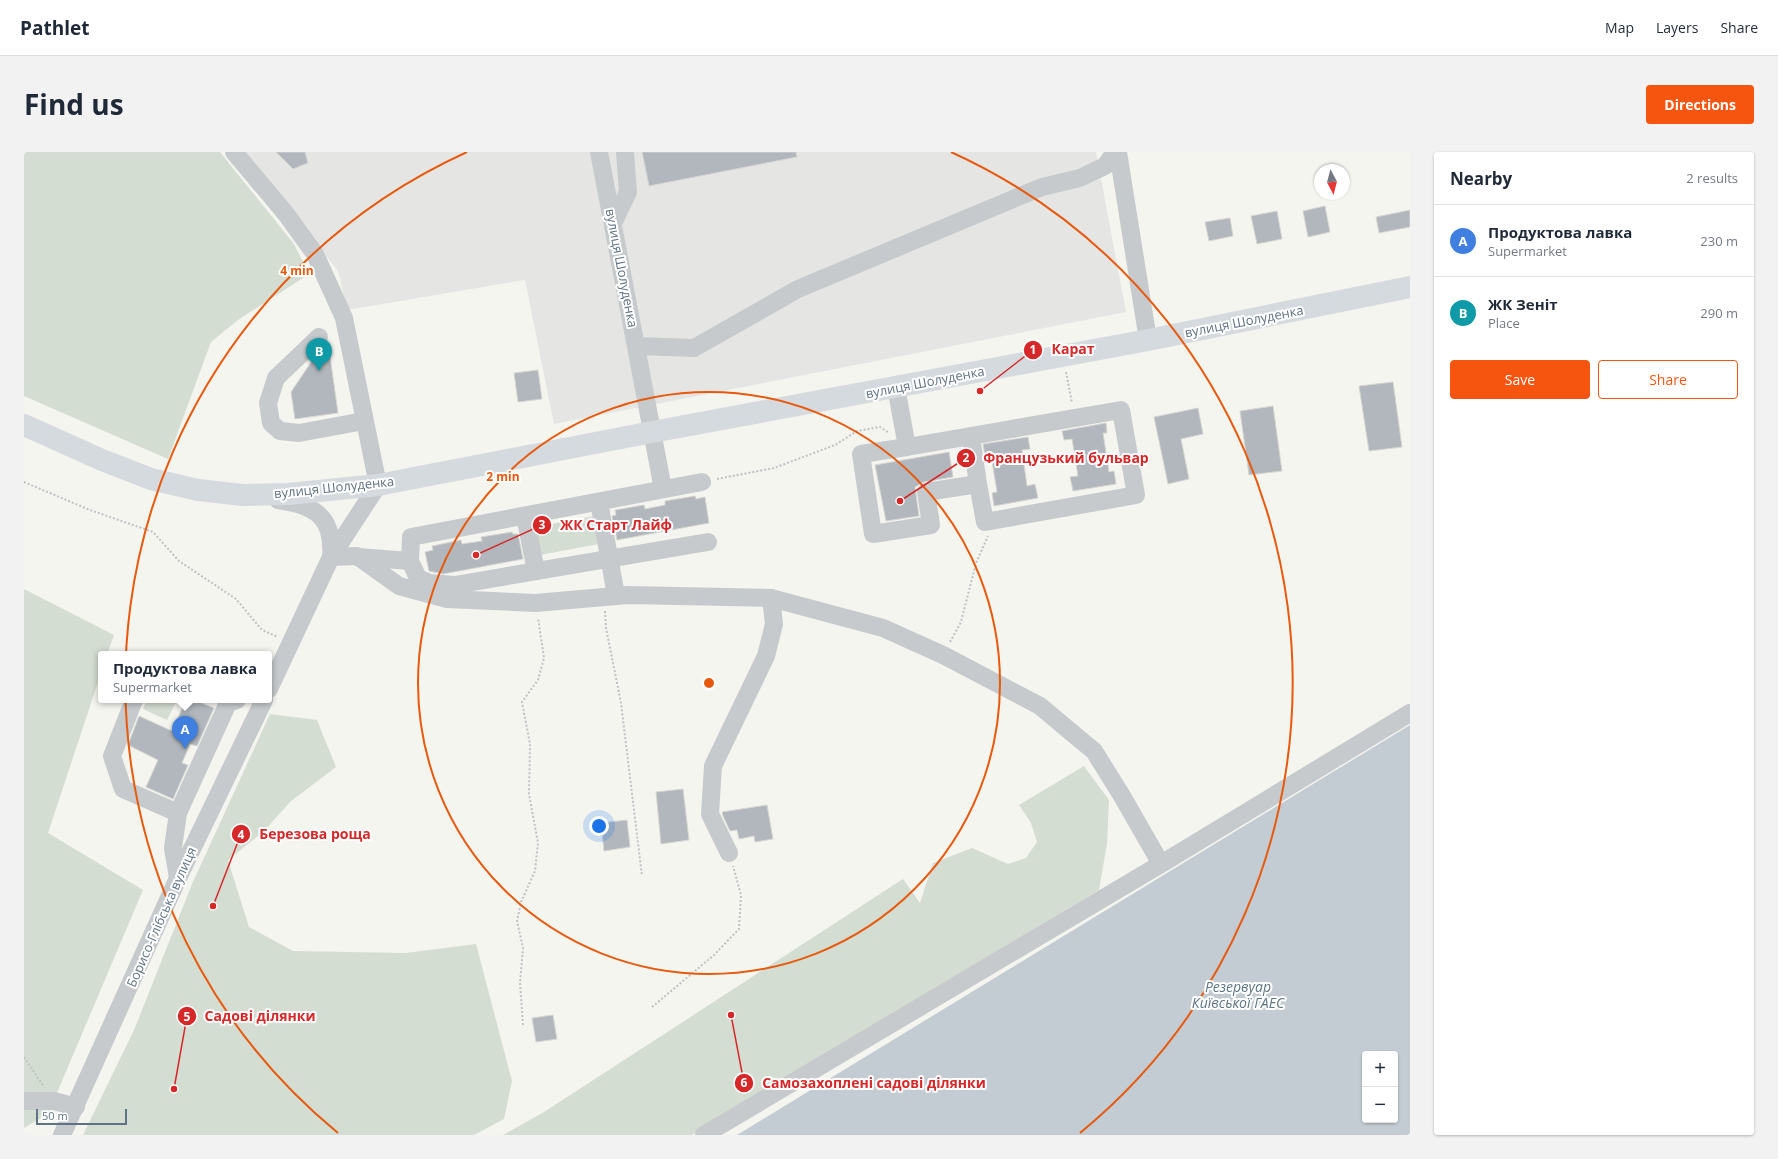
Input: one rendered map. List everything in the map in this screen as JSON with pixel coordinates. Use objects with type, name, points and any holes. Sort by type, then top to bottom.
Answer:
[{"type":"main road","name":"вулиця Шолуденка","points":[[24,425],[102,460],[151,479],[198,490],[243,495],[288,494],[378,484],[1148,340],[1410,287]]},
{"type":"street","points":[[234,152],[286,214],[315,254],[344,318],[378,484]]},
{"type":"street","name":"вулиця Шолуденка","points":[[599,152],[614,221],[652,432]]},
{"type":"street","points":[[614,221],[628,192],[625,152]]},
{"type":"street","points":[[1117,152],[1148,340]]},
{"type":"street","points":[[637,346],[694,348],[798,289],[1042,187],[1080,178],[1104,166],[1117,152]]},
{"type":"street","points":[[319,337],[276,378],[268,403],[271,423],[280,431],[299,432],[364,421]]},
{"type":"street","points":[[896,387],[907,447]]},
{"type":"street","points":[[971,436],[985,522],[1136,495],[1121,410],[861,454],[873,534],[931,525],[926,492],[978,484]]},
{"type":"street","points":[[652,432],[663,490]]},
{"type":"street","points":[[702,482],[411,537],[410,561],[418,578],[429,583],[455,585],[708,542]]},
{"type":"street","name":"Борисо-Глібська вулиця","points":[[272,682],[331,557],[378,484]]},
{"type":"street","points":[[243,495],[298,502],[316,511],[325,522],[332,540],[331,557],[357,556],[410,561]]},
{"type":"street","points":[[599,502],[609,559],[610,596]]},
{"type":"street","points":[[525,516],[536,571]]},
{"type":"street","points":[[357,556],[399,586],[446,599],[535,603],[610,596],[771,598],[883,628],[943,655],[1040,706],[1094,751],[1161,864]]},
{"type":"street","points":[[729,853],[710,814],[713,766],[766,656],[774,624],[771,598]]},
{"type":"street","points":[[133,703],[112,756],[123,789],[178,813]]},
{"type":"street","points":[[178,878],[173,848],[178,813],[227,703]]},
{"type":"street","name":"Борисо-Глібська вулиця","points":[[62,1135],[76,1107],[178,878],[262,703]]},
{"type":"street","points":[[704,1135],[1161,864],[1410,713]]},
{"type":"street","points":[[24,1101],[54,1101],[76,1107]]},
{"type":"path","points":[[1063,356],[1074,418]]},
{"type":"path","points":[[702,482],[774,468],[835,444],[857,431],[880,427],[907,447]]},
{"type":"path","points":[[24,482],[90,510],[153,532],[179,561],[236,600],[262,630],[290,642]]},
{"type":"path","points":[[943,655],[961,622],[976,562],[996,520]]},
{"type":"path","points":[[610,596],[606,628],[621,703],[642,876]]},
{"type":"path","points":[[523,1025],[520,983],[523,948],[517,921],[521,902],[535,871],[538,843],[530,794],[530,744],[522,702],[538,680],[544,658],[535,603]]},
{"type":"path","points":[[652,1007],[714,955],[739,928],[742,895],[729,853]]},
{"type":"path","points":[[24,1057],[54,1101]]},
{"type":"shaded area","points":[[24,152],[220,152],[294,244],[309,274],[238,320],[211,342],[168,459],[24,396]]},
{"type":"shaded area","points":[[243,152],[1096,152],[1126,312],[554,424],[525,280],[347,310],[338,271]]},
{"type":"shaded area","points":[[594,516],[599,544],[540,555],[535,527]]},
{"type":"shaded area","points":[[24,589],[114,635],[108,651],[98,651],[98,682],[48,833],[143,890],[48,1114],[24,1128]]},
{"type":"shaded area","points":[[146,703],[176,703],[167,720],[143,709]]},
{"type":"shaded area","points":[[270,714],[317,720],[336,767],[290,802],[264,831],[228,860],[249,927],[293,951],[406,953],[476,944],[512,1081],[504,1119],[474,1135],[83,1135],[134,1030],[192,884]]},
{"type":"shaded area","points":[[1084,766],[1109,800],[1107,844],[1099,890],[692,1135],[503,1135],[544,1112],[903,879],[920,903],[933,863],[972,848],[1008,864],[1026,858],[1037,842],[1031,823],[1019,805]]},
{"type":"water","name":"Резервуар Київської ГАЕС","points":[[1410,725],[1410,1135],[737,1135]]},
{"type":"building","points":[[276,152],[305,152],[308,163],[293,169]]},
{"type":"building","points":[[642,152],[796,152],[797,157],[649,186]]},
{"type":"building","points":[[1325,206],[1330,232],[1308,237],[1303,211]]},
{"type":"building","points":[[1410,210],[1410,227],[1379,233],[1376,217]]},
{"type":"building","points":[[1277,211],[1282,239],[1257,244],[1251,216]]},
{"type":"building","points":[[1230,218],[1233,236],[1209,241],[1205,222]]},
{"type":"building","points":[[329,349],[338,413],[295,419],[291,392],[318,352]]},
{"type":"building","points":[[538,370],[542,399],[518,402],[514,373]]},
{"type":"building","points":[[1393,382],[1402,447],[1369,451],[1359,386]]},
{"type":"building","points":[[1273,406],[1282,471],[1249,475],[1240,411]]},
{"type":"building","points":[[1198,408],[1203,434],[1181,439],[1189,479],[1168,484],[1154,417]]},
{"type":"building","points":[[1106,423],[1107,433],[1103,433],[1109,472],[1114,471],[1116,484],[1073,491],[1070,477],[1078,476],[1072,439],[1064,440],[1062,431]]},
{"type":"building","points":[[1028,437],[1030,449],[1022,450],[1027,486],[1035,484],[1038,498],[994,506],[992,493],[997,492],[991,455],[985,456],[983,444]]},
{"type":"building","points":[[949,452],[953,477],[924,482],[915,487],[919,516],[886,521],[875,465]]},
{"type":"building","points":[[695,496],[696,499],[705,497],[709,523],[617,540],[612,516],[616,515],[615,510],[644,505],[645,509],[665,505],[665,501]]},
{"type":"building","points":[[512,532],[513,534],[518,534],[523,559],[443,574],[429,571],[425,552],[433,550],[432,546],[461,540],[462,544],[482,541],[481,537]]},
{"type":"building","points":[[185,703],[202,703],[214,708],[197,746],[190,744],[182,763],[188,765],[173,799],[146,787],[158,760],[128,745],[139,716],[172,731]]},
{"type":"building","points":[[683,789],[689,840],[661,844],[656,792]]},
{"type":"building","points":[[767,805],[773,839],[755,842],[754,836],[739,839],[737,830],[730,831],[722,812]]},
{"type":"building","points":[[627,820],[630,847],[604,851],[601,823]]},
{"type":"building","points":[[553,1015],[557,1039],[536,1042],[532,1018]]},
{"type":"place","name":"ЖК Зеніт","points":[[319,371]]},
{"type":"place","name":"Карат","points":[[980,391]]},
{"type":"place","name":"Французький бульвар","points":[[900,501]]},
{"type":"place","name":"ЖК Старт Лайф","points":[[476,555]]},
{"type":"place","name":"Продуктова лавка","points":[[185,749]]},
{"type":"place","name":"Березова роща","points":[[213,906]]},
{"type":"place","name":"Самозахоплені садові ділянки","points":[[731,1015]]},
{"type":"place","name":"Садові ділянки","points":[[174,1089]]}]
